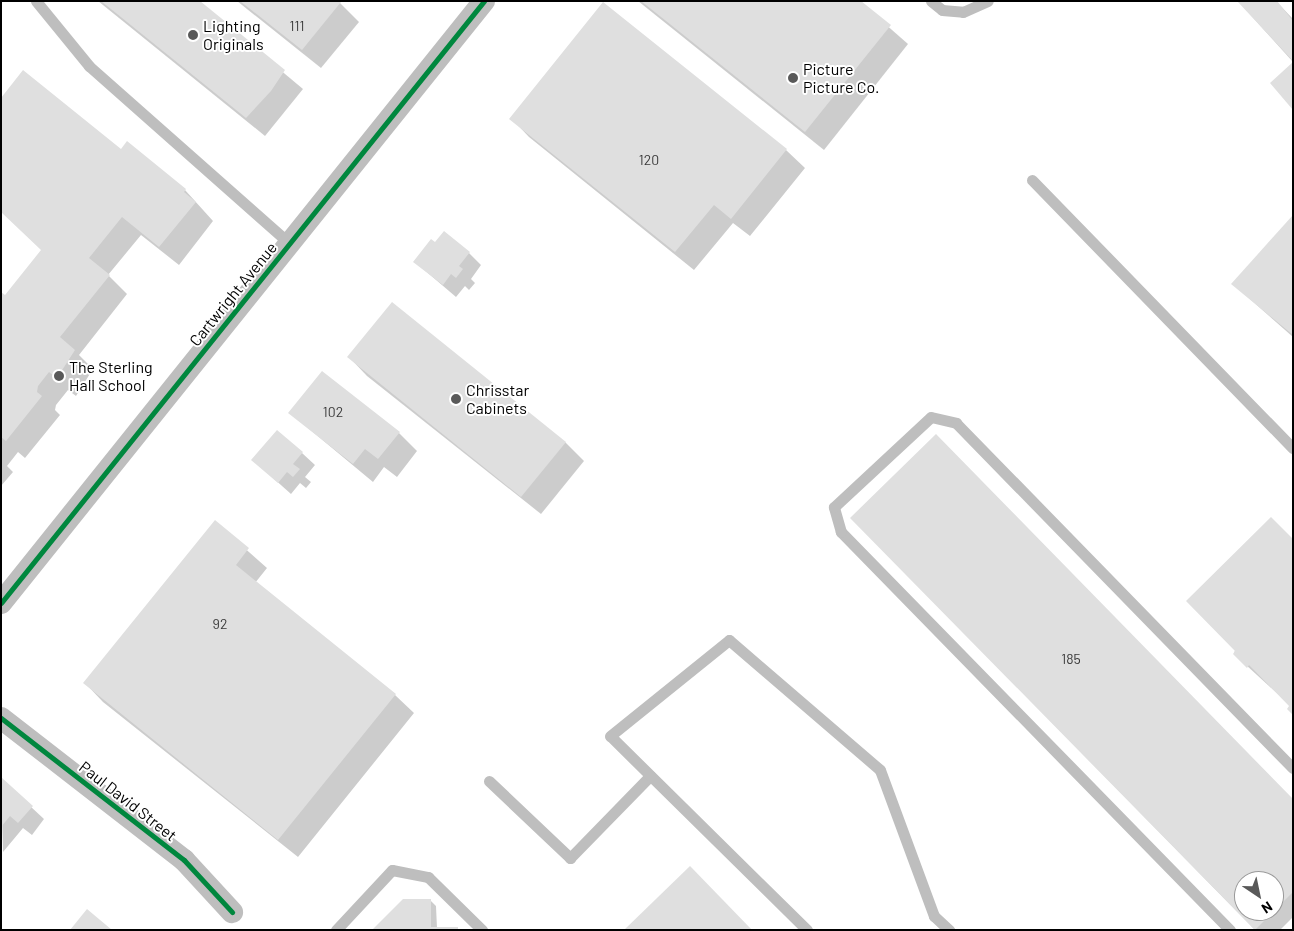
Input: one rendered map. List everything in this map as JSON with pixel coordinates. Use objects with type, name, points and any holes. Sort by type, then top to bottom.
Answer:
[{"type":"street","name":"Cartwright Avenue","points":[[1,603],[484,1]]},
{"type":"street","name":"Paul David Street","points":[[1,718],[184,860],[232,912]]},
{"type":"lane","points":[[36,1],[88,66],[290,244]]},
{"type":"lane","points":[[931,1],[942,10],[963,12],[988,1]]},
{"type":"lane","points":[[1032,180],[1293,448]]},
{"type":"lane","points":[[1230,930],[841,532],[834,507],[931,417],[956,423],[1293,768]]},
{"type":"lane","points":[[807,930],[610,736],[730,640],[880,770],[934,916],[950,930]]},
{"type":"lane","points":[[489,781],[570,858],[650,776]]},
{"type":"lane","points":[[336,930],[392,870],[428,878],[482,930]]},
{"type":"building","name":"Lighting Originals","points":[[101,1],[200,1],[285,70],[271,91],[246,118]]},
{"type":"building","points":[[240,1],[340,1],[341,2],[302,50]]},
{"type":"building","name":"Picture Picture Co.","points":[[641,1],[861,1],[891,25],[805,132]]},
{"type":"building","points":[[1237,1],[1277,1],[1293,21],[1293,61]]},
{"type":"building","points":[[603,2],[787,149],[731,219],[714,205],[675,252],[509,119]]},
{"type":"building","points":[[1293,62],[1293,110],[1270,83]]},
{"type":"building","points":[[23,70],[121,149],[127,141],[186,189],[184,192],[196,202],[159,247],[122,217],[89,258],[110,275],[60,337],[75,350],[57,378],[49,372],[38,386],[37,392],[42,396],[6,441],[1,437],[1,292],[5,295],[41,250],[1,212],[1,98]]},
{"type":"building","points":[[1293,215],[1293,335],[1231,284]]},
{"type":"building","points":[[444,231],[470,252],[459,266],[463,269],[456,278],[451,274],[443,285],[413,262],[431,239],[435,242]]},
{"type":"building","name":"Chrisstar Cabinets","points":[[392,302],[566,442],[521,497],[347,357]]},
{"type":"building","points":[[322,371],[400,432],[378,459],[365,449],[353,464],[288,413]]},
{"type":"building","points":[[277,430],[303,452],[293,464],[300,469],[293,477],[287,472],[278,483],[251,460]]},
{"type":"building","points":[[936,434],[1293,799],[1293,892],[1284,901],[1284,871],[1234,871],[1234,909],[850,518]]},
{"type":"building","points":[[1271,517],[1293,539],[1293,715],[1287,709],[1289,706],[1249,665],[1247,668],[1233,654],[1235,651],[1186,601]]},
{"type":"building","points":[[215,520],[249,548],[236,565],[396,694],[278,840],[83,683]]},
{"type":"building","points":[[1,777],[33,806],[18,823],[10,816],[1,827]]},
{"type":"building","points":[[690,866],[752,930],[624,930]]},
{"type":"building","points":[[403,899],[431,899],[431,927],[458,927],[458,930],[372,930]]},
{"type":"building","points":[[87,909],[112,930],[70,930]]},
{"type":"building","points":[[1246,921],[1264,921],[1255,930]]},
{"type":"cycle path","points":[[1,603],[484,1]]},
{"type":"cycle path","points":[[1,718],[184,860],[232,912]]},
{"type":"place","name":"Lighting Originals","points":[[193,35]]},
{"type":"place","name":"Picture Picture Co.","points":[[793,78]]},
{"type":"place","name":"The Sterling Hall School","points":[[59,376]]},
{"type":"place","name":"Chrisstar Cabinets","points":[[456,399]]}]
